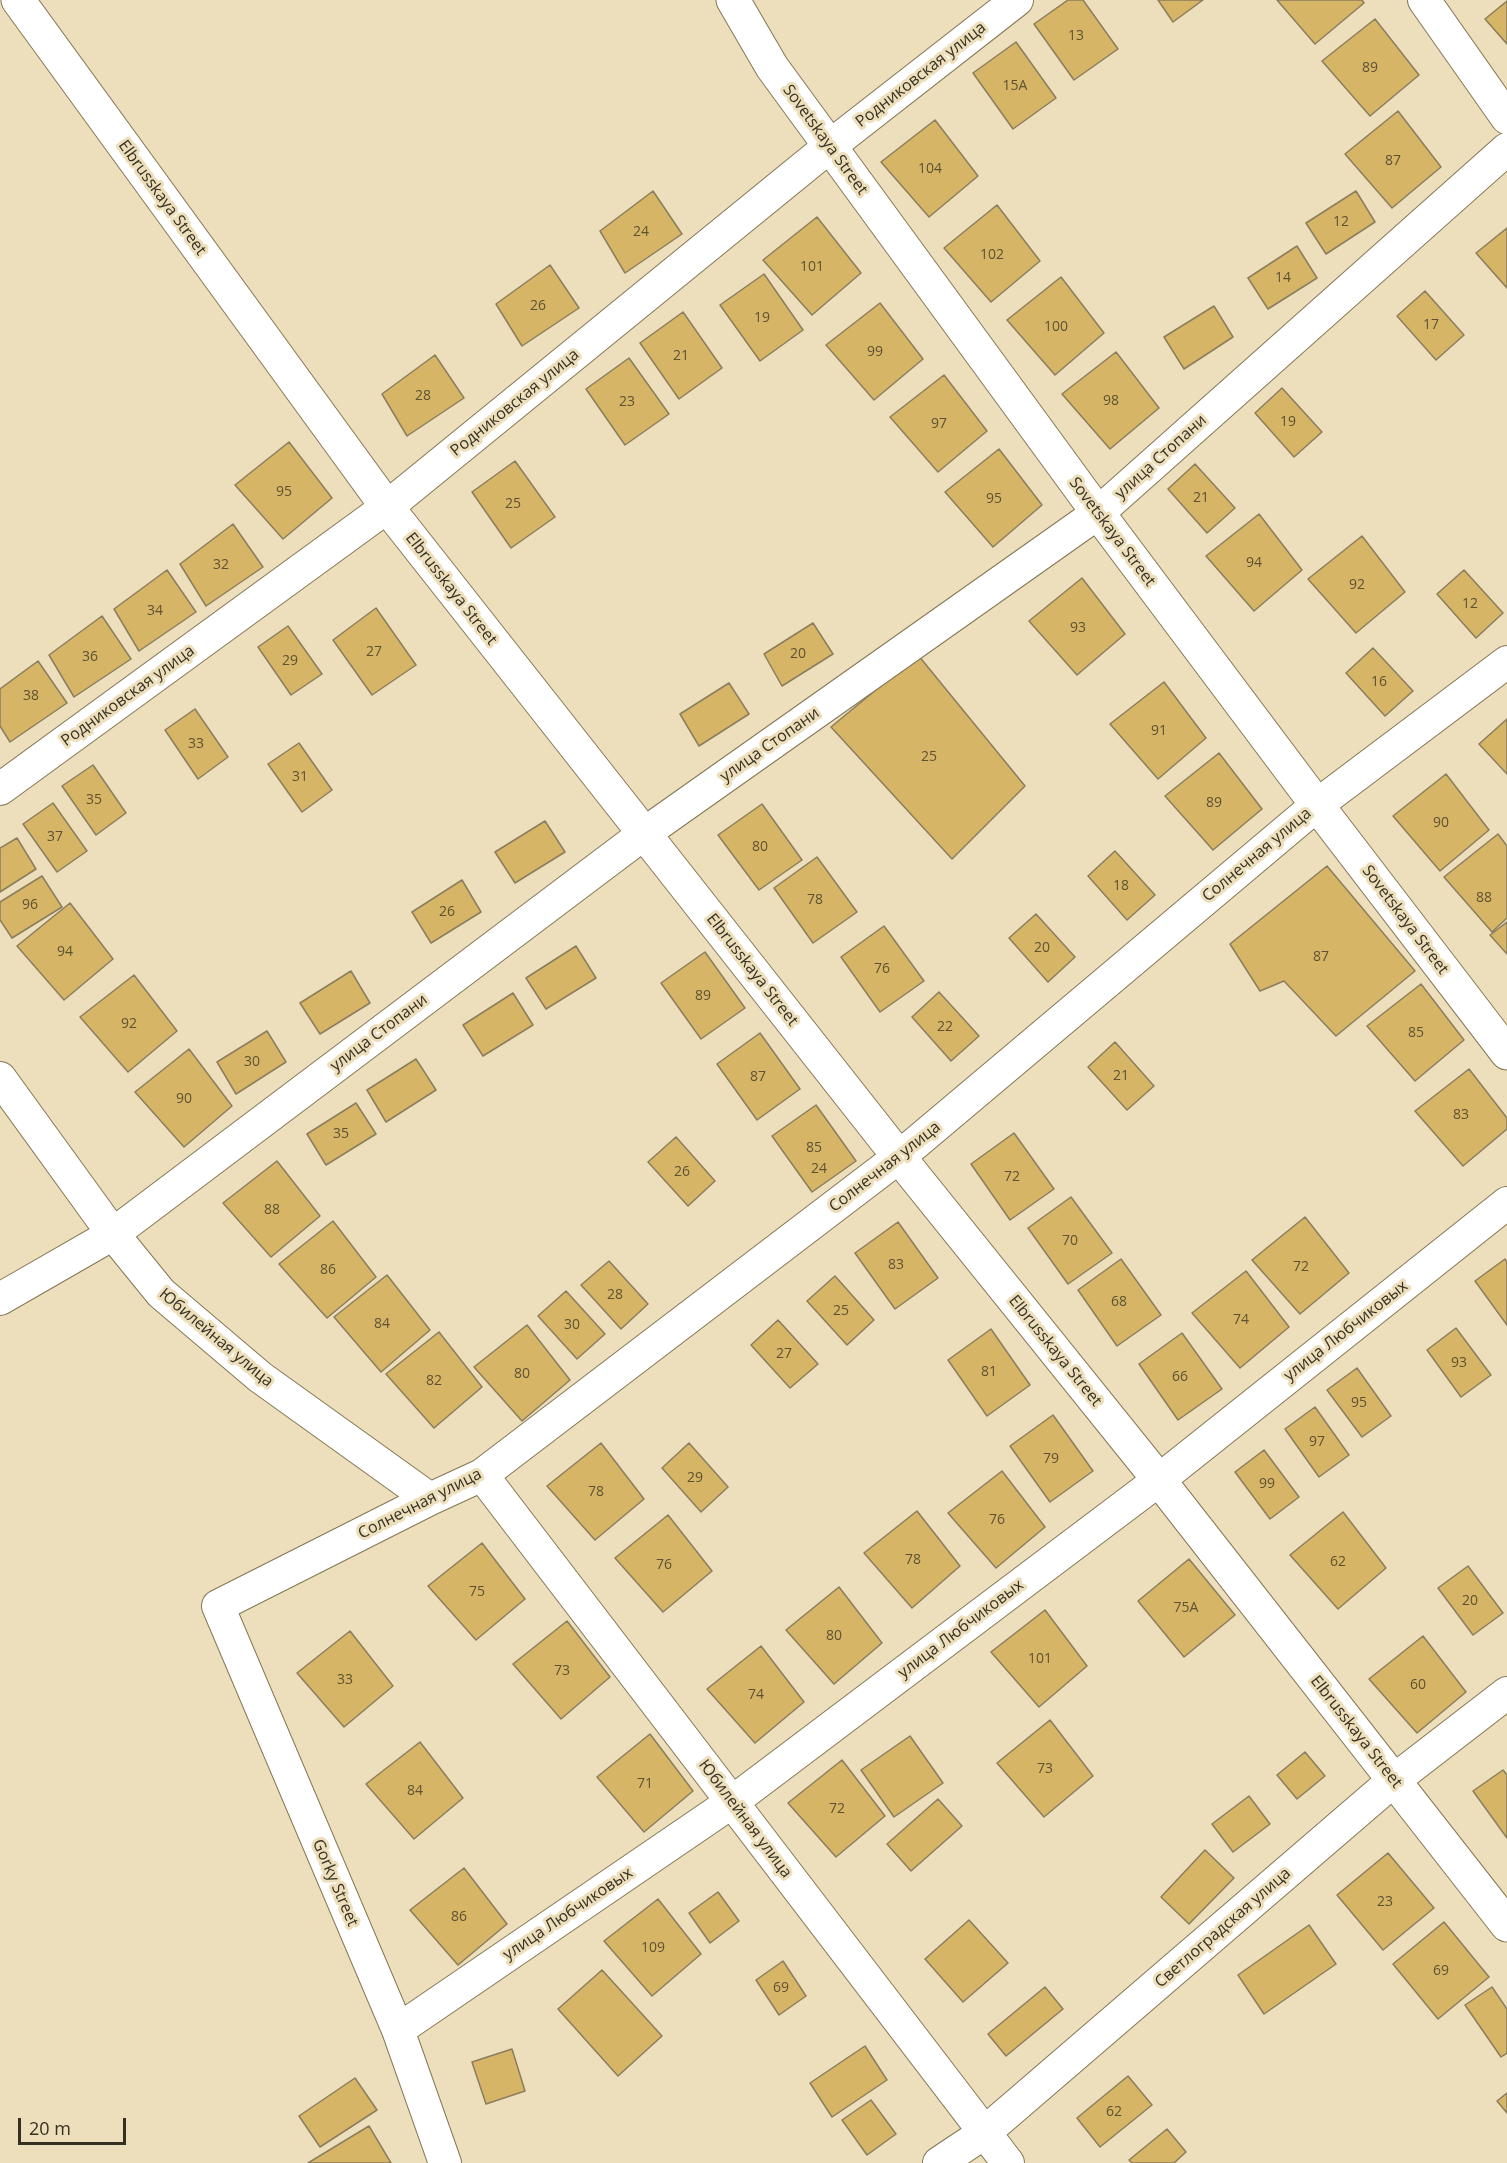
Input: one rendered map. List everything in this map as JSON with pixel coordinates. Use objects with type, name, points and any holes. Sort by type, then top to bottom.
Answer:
[{"type":"street","name":"Elbrusskaya Street","points":[[18,0],[387,507],[899,1157],[1159,1480],[1507,1925]]},
{"type":"street","name":"Sovetskaya Street","points":[[733,0],[772,67],[1098,513],[1507,1053]]},
{"type":"street","name":"Родниковская улица","points":[[0,789],[387,507],[830,146],[1017,0]]},
{"type":"street","points":[[1424,0],[1507,118]]},
{"type":"street","name":"улица Стопани","points":[[0,1299],[113,1234],[645,833],[1098,513],[1507,149]]},
{"type":"street","name":"Солнечная улица","points":[[218,1606],[482,1475],[899,1157],[1317,805],[1507,662]]},
{"type":"street","name":"Юбилейная улица","points":[[0,1078],[113,1234],[161,1293],[260,1377],[430,1499]]},
{"type":"street","name":"улица Любчиковых","points":[[398,2030],[732,1802],[1159,1480],[1507,1203]]},
{"type":"street","name":"Юбилейная улица","points":[[482,1475],[1008,2163]]},
{"type":"street","name":"Gorky Street","points":[[218,1606],[398,2030],[445,2163]]},
{"type":"street","name":"Светлоградская улица","points":[[939,2163],[984,2133],[1393,1781],[1507,1693]]},
{"type":"building","points":[[1068,0],[1083,0],[1118,49],[1074,80],[1034,24]]},
{"type":"building","points":[[1158,0],[1203,0],[1173,22]]},
{"type":"building","points":[[1277,0],[1362,0],[1364,3],[1315,44]]},
{"type":"building","points":[[1507,1],[1507,44],[1485,19]]},
{"type":"building","points":[[1375,19],[1419,75],[1370,116],[1322,61]]},
{"type":"building","points":[[1016,42],[1056,98],[1013,129],[973,73]]},
{"type":"building","points":[[1398,111],[1441,167],[1392,208],[1345,154]]},
{"type":"building","points":[[935,120],[978,176],[929,217],[881,162]]},
{"type":"building","points":[[653,191],[682,234],[625,273],[600,231]]},
{"type":"building","points":[[1356,191],[1375,222],[1326,254],[1306,223]]},
{"type":"building","points":[[997,205],[1040,261],[991,302],[944,248]]},
{"type":"building","points":[[817,217],[861,273],[812,315],[763,260]]},
{"type":"building","points":[[1507,228],[1507,288],[1476,253]]},
{"type":"building","points":[[1297,246],[1317,278],[1268,309],[1248,278]]},
{"type":"building","points":[[550,265],[579,308],[522,346],[496,304]]},
{"type":"building","points":[[764,274],[803,330],[760,361],[720,305]]},
{"type":"building","points":[[1061,277],[1104,333],[1055,375],[1007,320]]},
{"type":"building","points":[[1425,291],[1464,335],[1436,360],[1397,316]]},
{"type":"building","points":[[880,303],[923,359],[874,400],[826,345]]},
{"type":"building","points":[[1214,306],[1233,337],[1184,369],[1164,337]]},
{"type":"building","points":[[683,312],[722,368],[679,399],[640,343]]},
{"type":"building","points":[[1116,352],[1159,408],[1110,449],[1062,394]]},
{"type":"building","points":[[435,355],[464,398],[407,436],[382,394]]},
{"type":"building","points":[[629,358],[669,414],[625,445],[586,389]]},
{"type":"building","points":[[944,375],[987,431],[938,472],[890,417]]},
{"type":"building","points":[[1282,388],[1322,432],[1294,457],[1255,413]]},
{"type":"building","points":[[289,442],[332,498],[283,539],[235,485]]},
{"type":"building","points":[[999,449],[1042,505],[993,547],[945,492]]},
{"type":"building","points":[[515,461],[555,517],[511,548],[472,492]]},
{"type":"building","points":[[1195,464],[1235,508],[1207,533],[1168,489]]},
{"type":"building","points":[[1259,514],[1302,570],[1254,611],[1206,556]]},
{"type":"building","points":[[233,524],[263,567],[206,606],[180,564]]},
{"type":"building","points":[[1362,536],[1405,592],[1356,633],[1308,579]]},
{"type":"building","points":[[167,570],[196,612],[139,651],[114,609]]},
{"type":"building","points":[[1464,570],[1503,613],[1476,638],[1437,594]]},
{"type":"building","points":[[1082,578],[1125,634],[1077,675],[1029,621]]},
{"type":"building","points":[[376,608],[416,665],[372,695],[333,640]]},
{"type":"building","points":[[102,616],[131,659],[74,697],[49,655]]},
{"type":"building","points":[[813,623],[833,654],[782,686],[764,654]]},
{"type":"building","points":[[288,626],[322,674],[291,695],[258,647]]},
{"type":"building","points":[[1373,648],[1413,691],[1385,716],[1346,673]]},
{"type":"building","points":[[918,655],[1025,786],[952,859],[831,727]]},
{"type":"building","points":[[38,661],[67,703],[10,742],[0,726],[0,689]]},
{"type":"building","points":[[1164,682],[1206,738],[1158,779],[1110,724]]},
{"type":"building","points":[[729,683],[749,714],[699,746],[680,714]]},
{"type":"building","points":[[195,709],[228,757],[198,779],[165,730]]},
{"type":"building","points":[[1507,719],[1507,774],[1479,744]]},
{"type":"building","points":[[299,743],[332,790],[302,812],[268,764]]},
{"type":"building","points":[[1219,753],[1262,809],[1213,850],[1165,796]]},
{"type":"building","points":[[93,765],[126,813],[96,835],[62,786]]},
{"type":"building","points":[[1446,774],[1489,830],[1440,871],[1393,816]]},
{"type":"building","points":[[53,803],[87,851],[57,872],[23,824]]},
{"type":"building","points":[[762,804],[802,860],[759,890],[718,835]]},
{"type":"building","points":[[545,821],[565,852],[515,883],[495,852]]},
{"type":"building","points":[[1498,834],[1507,846],[1507,918],[1492,932],[1444,877]]},
{"type":"building","points":[[17,838],[36,869],[0,892],[0,848]]},
{"type":"building","points":[[1115,851],[1155,895],[1127,920],[1088,876]]},
{"type":"building","points":[[817,857],[857,912],[813,943],[774,888]]},
{"type":"building","points":[[1327,866],[1415,971],[1336,1036],[1284,981],[1260,991],[1230,944]]},
{"type":"building","points":[[42,876],[62,907],[12,938],[0,920],[0,902]]},
{"type":"building","points":[[462,880],[481,912],[431,943],[412,912]]},
{"type":"building","points":[[70,903],[113,959],[64,1000],[17,946]]},
{"type":"building","points":[[1036,914],[1075,957],[1048,982],[1009,938]]},
{"type":"building","points":[[1507,922],[1507,954],[1490,935]]},
{"type":"building","points":[[884,926],[924,981],[880,1012],[841,957]]},
{"type":"building","points":[[576,946],[596,978],[546,1009],[526,978]]},
{"type":"building","points":[[705,952],[745,1008],[701,1039],[661,983]]},
{"type":"building","points":[[351,971],[370,1003],[320,1034],[300,1003]]},
{"type":"building","points":[[134,975],[177,1031],[128,1072],[80,1017]]},
{"type":"building","points":[[1421,984],[1464,1040],[1415,1081],[1367,1026]]},
{"type":"building","points":[[939,992],[979,1036],[951,1061],[912,1017]]},
{"type":"building","points":[[513,993],[533,1025],[483,1056],[463,1025]]},
{"type":"building","points":[[267,1031],[286,1062],[236,1094],[217,1062]]},
{"type":"building","points":[[760,1033],[800,1089],[757,1120],[717,1064]]},
{"type":"building","points":[[1115,1042],[1154,1086],[1127,1110],[1088,1067]]},
{"type":"building","points":[[189,1049],[232,1106],[184,1147],[135,1092]]},
{"type":"building","points":[[416,1059],[436,1090],[386,1122],[367,1090]]},
{"type":"building","points":[[1469,1069],[1507,1118],[1507,1129],[1463,1166],[1415,1111]]},
{"type":"building","points":[[356,1103],[376,1134],[326,1165],[307,1134]]},
{"type":"building","points":[[816,1105],[856,1161],[812,1192],[772,1136]]},
{"type":"building","points":[[1014,1133],[1054,1189],[1010,1220],[971,1164]]},
{"type":"building","points":[[676,1137],[715,1181],[688,1206],[648,1162]]},
{"type":"building","points":[[277,1161],[320,1216],[271,1257],[223,1203]]},
{"type":"building","points":[[1071,1197],[1112,1253],[1068,1284],[1028,1228]]},
{"type":"building","points":[[1305,1217],[1349,1273],[1300,1314],[1252,1260]]},
{"type":"building","points":[[333,1221],[376,1277],[327,1318],[279,1264]]},
{"type":"building","points":[[898,1222],[938,1278],[895,1309],[855,1253]]},
{"type":"building","points":[[1121,1259],[1161,1315],[1117,1346],[1078,1290]]},
{"type":"building","points":[[1505,1259],[1507,1262],[1507,1325],[1475,1281]]},
{"type":"building","points":[[609,1261],[648,1304],[621,1329],[581,1285]]},
{"type":"building","points":[[1246,1271],[1289,1327],[1240,1368],[1192,1313]]},
{"type":"building","points":[[387,1275],[430,1330],[381,1372],[334,1317]]},
{"type":"building","points":[[835,1276],[874,1320],[847,1345],[807,1301]]},
{"type":"building","points":[[566,1291],[605,1334],[577,1359],[538,1316]]},
{"type":"building","points":[[778,1320],[818,1364],[790,1388],[751,1345]]},
{"type":"building","points":[[527,1325],[570,1380],[522,1421],[474,1367]]},
{"type":"building","points":[[1456,1328],[1491,1375],[1461,1397],[1427,1350]]},
{"type":"building","points":[[991,1329],[1030,1385],[987,1416],[948,1360]]},
{"type":"building","points":[[439,1332],[482,1387],[434,1428],[386,1374]]},
{"type":"building","points":[[1182,1333],[1222,1389],[1178,1420],[1139,1364]]},
{"type":"building","points":[[1357,1368],[1391,1416],[1362,1437],[1327,1390]]},
{"type":"building","points":[[1315,1407],[1349,1455],[1319,1477],[1285,1429]]},
{"type":"building","points":[[1053,1415],[1093,1471],[1050,1502],[1010,1446]]},
{"type":"building","points":[[601,1443],[644,1499],[595,1540],[547,1486]]},
{"type":"building","points":[[689,1443],[728,1487],[701,1512],[662,1468]]},
{"type":"building","points":[[1264,1450],[1299,1497],[1270,1519],[1235,1472]]},
{"type":"building","points":[[1002,1471],[1045,1527],[996,1568],[948,1513]]},
{"type":"building","points":[[917,1511],[960,1566],[912,1608],[864,1553]]},
{"type":"building","points":[[1343,1512],[1386,1568],[1338,1609],[1290,1555]]},
{"type":"building","points":[[668,1515],[712,1571],[663,1612],[615,1558]]},
{"type":"building","points":[[482,1543],[525,1599],[476,1640],[428,1586]]},
{"type":"building","points":[[1189,1559],[1235,1615],[1184,1657],[1138,1601]]},
{"type":"building","points":[[1468,1566],[1503,1613],[1473,1635],[1438,1588]]},
{"type":"building","points":[[839,1587],[882,1643],[834,1684],[786,1630]]},
{"type":"building","points":[[1045,1610],[1087,1666],[1039,1707],[991,1652]]},
{"type":"building","points":[[567,1621],[610,1677],[561,1719],[513,1664]]},
{"type":"building","points":[[350,1631],[393,1686],[344,1727],[297,1673]]},
{"type":"building","points":[[1423,1636],[1466,1692],[1417,1733],[1369,1679]]},
{"type":"building","points":[[761,1646],[804,1702],[755,1743],[707,1689]]},
{"type":"building","points":[[1050,1720],[1093,1776],[1044,1817],[997,1763]]},
{"type":"building","points":[[650,1734],[693,1791],[644,1832],[597,1777]]},
{"type":"building","points":[[910,1736],[943,1783],[894,1817],[861,1770]]},
{"type":"building","points":[[420,1742],[463,1798],[414,1839],[366,1784]]},
{"type":"building","points":[[1305,1752],[1325,1776],[1297,1799],[1277,1775]]},
{"type":"building","points":[[842,1760],[885,1816],[836,1857],[788,1803]]},
{"type":"building","points":[[1503,1770],[1507,1775],[1507,1838],[1473,1791]]},
{"type":"building","points":[[1249,1796],[1270,1824],[1233,1852],[1212,1824]]},
{"type":"building","points":[[938,1799],[962,1826],[911,1871],[887,1844]]},
{"type":"building","points":[[1205,1850],[1234,1878],[1189,1924],[1161,1897]]},
{"type":"building","points":[[1388,1853],[1434,1908],[1383,1950],[1337,1895]]},
{"type":"building","points":[[464,1868],[507,1924],[458,1965],[410,1910]]},
{"type":"building","points":[[718,1892],[739,1921],[710,1943],[689,1913]]},
{"type":"building","points":[[658,1899],[701,1954],[652,1996],[604,1941]]},
{"type":"building","points":[[969,1920],[1008,1963],[963,2002],[925,1959]]},
{"type":"building","points":[[1444,1922],[1489,1977],[1438,2019],[1393,1964]]},
{"type":"building","points":[[1309,1925],[1336,1964],[1264,2014],[1238,1975]]},
{"type":"building","points":[[783,1961],[806,1996],[779,2015],[756,1980]]},
{"type":"building","points":[[602,1970],[662,2036],[618,2076],[558,2009]]},
{"type":"building","points":[[1045,1987],[1063,2009],[1006,2056],[988,2034]]},
{"type":"building","points":[[1492,1987],[1507,2009],[1507,2053],[1501,2057],[1465,2005]]},
{"type":"building","points":[[865,2046],[887,2080],[832,2117],[810,2083]]},
{"type":"building","points":[[512,2049],[525,2091],[486,2104],[472,2062]]},
{"type":"building","points":[[1128,2076],[1152,2105],[1100,2147],[1077,2118]]},
{"type":"building","points":[[355,2078],[377,2110],[320,2147],[299,2116]]},
{"type":"building","points":[[1507,2093],[1507,2113],[1497,2101]]},
{"type":"building","points":[[871,2100],[896,2134],[867,2155],[842,2120]]},
{"type":"building","points":[[369,2126],[391,2163],[308,2163]]},
{"type":"building","points":[[1167,2129],[1186,2152],[1174,2163],[1132,2163],[1129,2160]]}]
